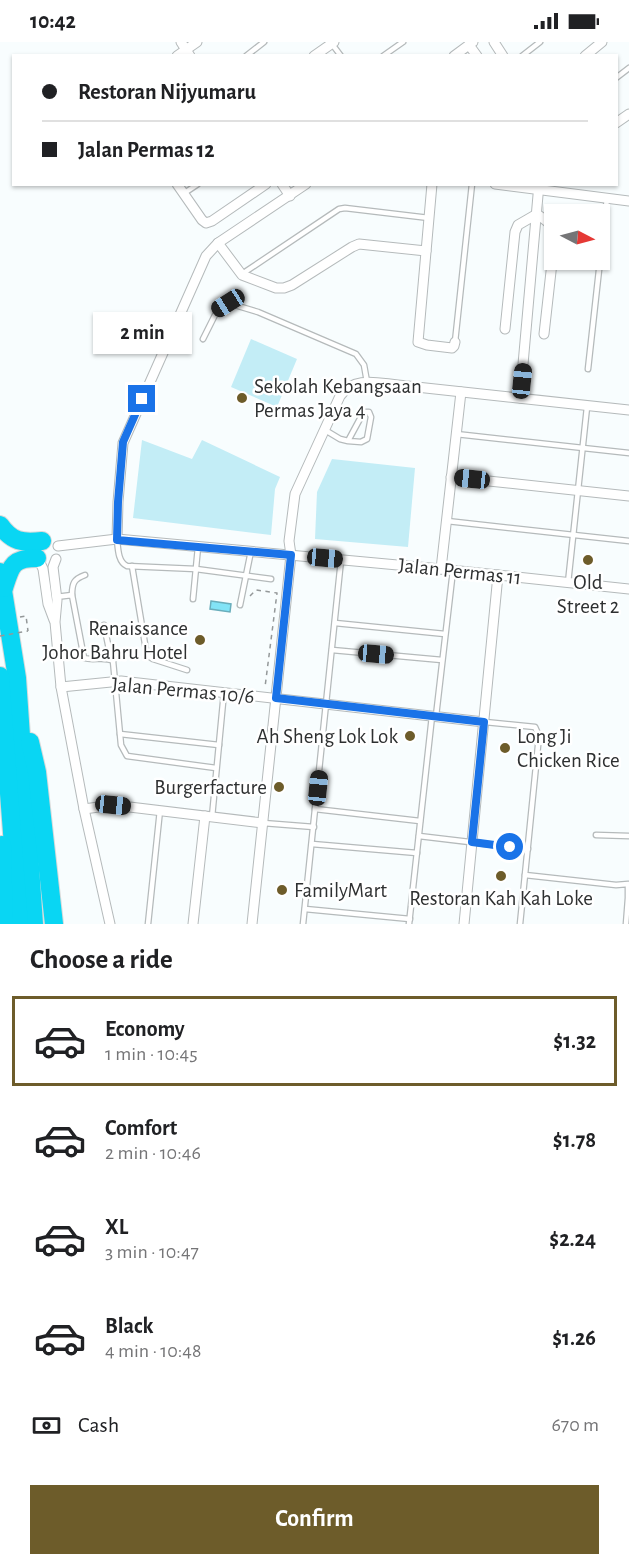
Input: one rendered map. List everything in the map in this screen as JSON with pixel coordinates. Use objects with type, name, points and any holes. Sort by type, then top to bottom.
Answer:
[{"type":"highway","points":[[0,525],[14,539],[44,551]]},
{"type":"highway","points":[[3,590],[15,563],[44,551]]},
{"type":"highway","points":[[0,572],[8,677],[19,924]]},
{"type":"highway","points":[[8,677],[37,772],[49,874],[52,924]]},
{"type":"highway","points":[[8,677],[33,924]]},
{"type":"highway","points":[[0,716],[4,924]]},
{"type":"highway","points":[[0,912],[3,884]]},
{"type":"street","points":[[186,49],[197,42]]},
{"type":"street","points":[[317,54],[332,42]]},
{"type":"street","points":[[587,54],[602,42]]},
{"type":"street","points":[[457,54],[471,43]]},
{"type":"street","points":[[178,186],[206,223],[263,186]]},
{"type":"street","points":[[283,186],[290,196]]},
{"type":"street","points":[[117,540],[123,442],[206,256],[218,243],[303,186]]},
{"type":"street","points":[[432,186],[418,342],[452,348],[455,342]]},
{"type":"street","points":[[579,195],[580,186]]},
{"type":"street","points":[[520,398],[539,187],[629,201]]},
{"type":"street","points":[[537,214],[544,219]]},
{"type":"street","points":[[505,329],[515,232],[524,220],[537,214]]},
{"type":"street","points":[[218,243],[242,275],[276,288],[284,288],[359,244],[426,251]]},
{"type":"street","points":[[544,334],[551,270]]},
{"type":"street","points":[[252,924],[291,555],[289,541],[295,494],[345,389],[351,385],[367,382],[629,410]]},
{"type":"street","points":[[441,568],[461,392]]},
{"type":"street","points":[[452,477],[629,496]]},
{"type":"street","name":"Jalan Permas 11","points":[[44,551],[117,540],[441,568],[629,589]]},
{"type":"street","points":[[44,551],[59,553],[53,567],[61,687],[84,809],[110,924]]},
{"type":"street","points":[[44,551],[46,563],[56,559]]},
{"type":"street","points":[[44,551],[43,569],[48,604],[55,622]]},
{"type":"street","points":[[464,924],[498,575]]},
{"type":"street","name":"Jalan Permas 10/6","points":[[61,687],[121,681],[484,722]]},
{"type":"street","points":[[84,809],[113,805],[263,823]]},
{"type":"street","points":[[193,924],[208,817]]},
{"type":"lane","points":[[249,54],[264,42]]},
{"type":"lane","points":[[386,54],[403,42]]},
{"type":"lane","points":[[525,54],[540,42]]},
{"type":"lane","points":[[183,194],[195,186]]},
{"type":"lane","points":[[455,342],[472,186]]},
{"type":"lane","points":[[588,369],[607,198]]},
{"type":"lane","points":[[242,275],[339,209],[429,218]]},
{"type":"lane","points":[[203,339],[218,309],[228,303],[258,312],[356,354],[364,365],[367,382]]},
{"type":"lane","points":[[568,583],[587,405]]},
{"type":"lane","points":[[324,430],[340,439],[348,441],[361,442],[367,439],[371,417],[369,412],[363,413],[348,441]]},
{"type":"lane","points":[[456,434],[629,453]]},
{"type":"lane","points":[[447,521],[629,541]]},
{"type":"lane","points":[[117,540],[123,565],[196,569],[271,579]]},
{"type":"lane","points":[[193,600],[198,547]]},
{"type":"lane","points":[[240,605],[251,551]]},
{"type":"lane","points":[[303,924],[341,560]]},
{"type":"lane","points":[[132,566],[148,656],[187,670]]},
{"type":"lane","points":[[305,909],[410,921],[420,821],[453,570]]},
{"type":"lane","points":[[85,575],[72,583],[72,595],[83,655],[88,659],[111,659]]},
{"type":"lane","points":[[56,597],[72,595]]},
{"type":"lane","points":[[335,623],[445,634]]},
{"type":"lane","points":[[104,625],[114,665],[121,744],[127,756],[216,768]]},
{"type":"lane","points":[[332,650],[442,660]]},
{"type":"lane","points":[[208,817],[224,692]]},
{"type":"lane","points":[[484,722],[536,727],[539,736],[520,924]]},
{"type":"lane","points":[[120,734],[219,745]]},
{"type":"lane","points":[[315,809],[420,821]]},
{"type":"lane","points":[[148,924],[160,810]]},
{"type":"lane","points":[[263,823],[314,827]]},
{"type":"lane","points":[[596,835],[629,836]]},
{"type":"lane","points":[[419,836],[528,849]]},
{"type":"lane","points":[[312,844],[417,853]]},
{"type":"lane","points":[[525,875],[616,885],[629,881],[626,924]]},
{"type":"path","points":[[240,605],[256,590],[277,593],[264,697]]},
{"type":"path","points":[[0,636],[27,631]]},
{"type":"shaded area","points":[[251,339],[297,359],[277,407],[231,387]]},
{"type":"shaded area","points":[[142,440],[192,459],[202,440],[280,477],[275,489],[271,535],[133,518]]},
{"type":"shaded area","points":[[332,459],[415,468],[408,547],[315,539],[317,492]]},
{"type":"water","points":[[211,601],[231,604],[230,612],[210,609]]},
{"type":"place","name":"Sekolah Kebangsaan Permas Jaya 4","points":[[242,398]]},
{"type":"place","name":"Old Street 2","points":[[588,560]]},
{"type":"place","name":"Renaissance Johor Bahru Hotel","points":[[200,640]]},
{"type":"place","name":"Ah Sheng Lok Lok","points":[[410,736]]},
{"type":"place","name":"Long Ji Chicken Rice","points":[[505,748]]},
{"type":"place","name":"Burgerfacture","points":[[279,787]]},
{"type":"place","name":"Restoran Kah Kah Loke","points":[[501,876]]},
{"type":"place","name":"FamilyMart","points":[[282,890]]},
{"type":"route","points":[[142,399],[123,442],[117,540],[291,555],[276,698],[484,722],[472,842],[510,847]]}]
